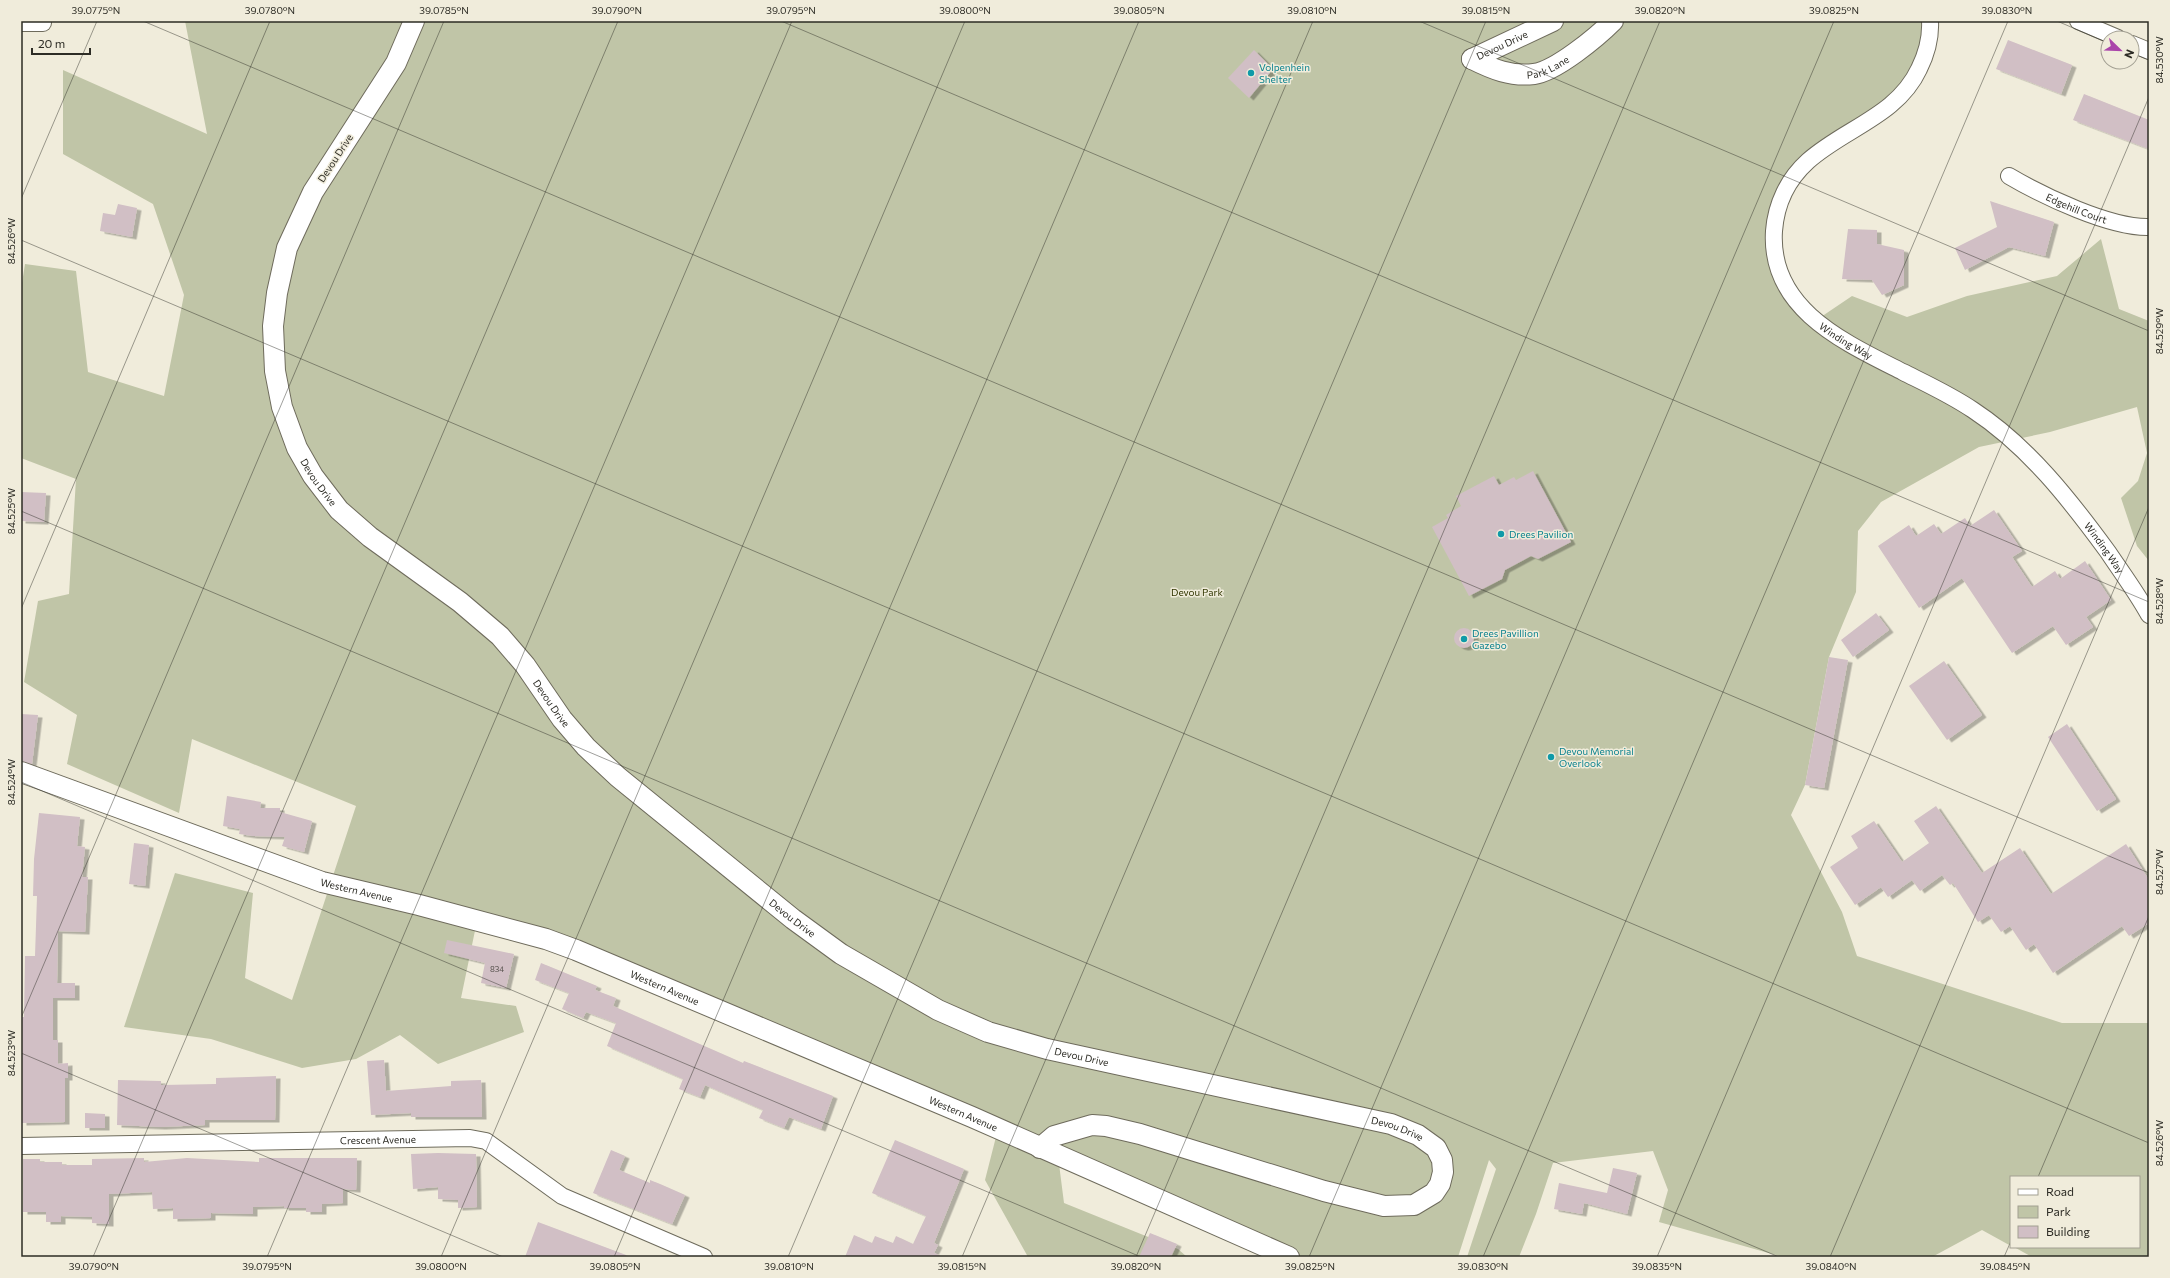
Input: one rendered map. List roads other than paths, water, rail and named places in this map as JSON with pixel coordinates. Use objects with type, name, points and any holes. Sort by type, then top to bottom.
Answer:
[{"type":"street","name":"Devou Drive","points":[[414,21],[396,63],[313,192],[287,248],[277,293],[273,326],[274,364],[282,407],[297,448],[312,476],[339,510],[370,536],[460,602],[500,636],[525,665],[562,719],[586,747],[618,777],[793,919],[841,954],[938,1010],[988,1032],[1054,1051],[1391,1124],[1418,1135],[1436,1148],[1442,1160],[1443,1172],[1440,1184],[1434,1193],[1414,1205],[1384,1206],[1324,1191],[1140,1134],[1106,1126],[1092,1125],[1054,1136],[1040,1148]]},
{"type":"street","name":"Devou Drive","points":[[1472,58],[1553,21]]},
{"type":"street","name":"Park Lane","points":[[1472,58],[1498,71],[1534,74],[1580,50],[1613,21]]},
{"type":"street","name":"Winding Way","points":[[1930,21],[1928,51],[1913,82],[1906,91],[1885,111],[1843,136],[1808,161],[1789,183],[1775,217],[1774,244],[1779,272],[1793,296],[1815,321],[1844,342],[1973,410],[2016,443],[2043,471],[2087,523],[2139,597],[2149,615]]},
{"type":"street","points":[[2078,21],[2100,30]]},
{"type":"street","points":[[21,23],[43,23]]},
{"type":"street","name":"Edgehill Court","points":[[2009,176],[2073,208],[2129,226],[2149,227]]},
{"type":"street","name":"Western Avenue","points":[[21,773],[322,882],[419,905],[552,941],[972,1117],[1289,1257]]},
{"type":"street","name":"Crescent Avenue","points":[[21,1146],[470,1138],[486,1141],[562,1196],[704,1257]]},
{"type":"place","name":"Volpenhein Shelter","points":[[1251,73]]},
{"type":"place","name":"Drees Pavilion","points":[[1501,534]]},
{"type":"place","name":"Drees Pavillion Gazebo","points":[[1464,639]]},
{"type":"place","name":"Devou Memorial Overlook","points":[[1551,757]]},
{"type":"park label","name":"Devou Park","points":[[1197,592]]}]
